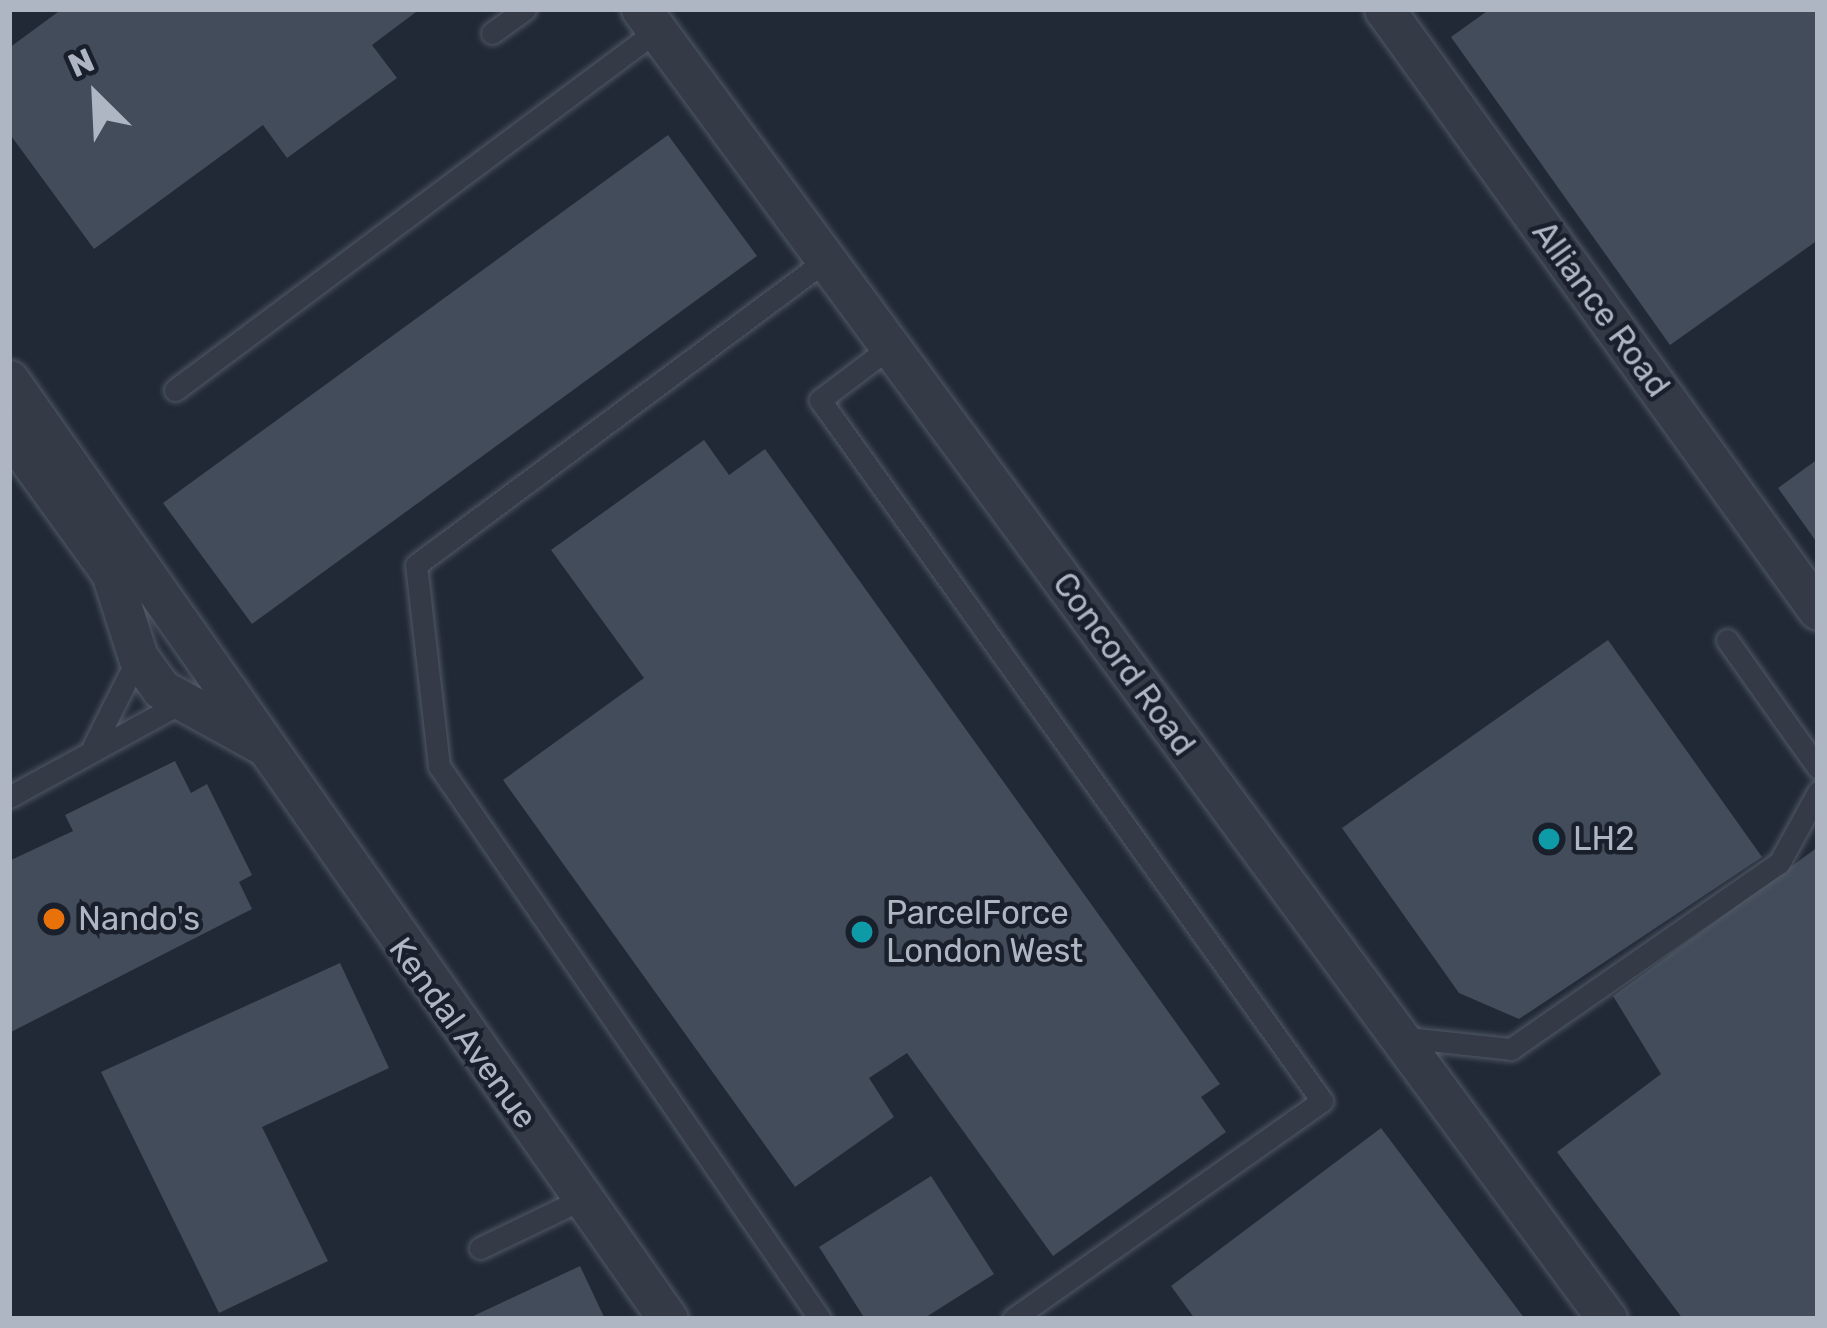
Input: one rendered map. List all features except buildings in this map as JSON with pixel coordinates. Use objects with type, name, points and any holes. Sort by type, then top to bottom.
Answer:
[{"type":"street","name":"Alliance Road","points":[[1389,11],[1818,610]]},
{"type":"street","name":"Concord Road","points":[[649,20],[890,346],[1270,836],[1399,1037],[1607,1319]]},
{"type":"street","name":"Kendal Avenue","points":[[9,380],[668,1319]]},
{"type":"street","name":"Kendal Avenue","points":[[9,432],[111,573],[138,657],[181,703],[261,745]]},
{"type":"street","points":[[181,703],[209,665]]},
{"type":"lane","points":[[492,34],[525,9]]},
{"type":"lane","points":[[176,390],[649,20]]},
{"type":"lane","points":[[820,1319],[440,766],[416,565],[826,260]]},
{"type":"lane","points":[[890,346],[820,400],[1322,1102],[1013,1319]]},
{"type":"lane","points":[[1726,640],[1818,768]]},
{"type":"lane","points":[[92,747],[138,657]]},
{"type":"lane","points":[[9,797],[92,747],[181,703]]},
{"type":"lane","points":[[1399,1037],[1511,1049],[1779,863],[1818,792]]},
{"type":"lane","points":[[480,1249],[582,1199]]},
{"type":"place","name":"LH2","points":[[1549,839]]},
{"type":"place","name":"Nando's","points":[[54,919]]},
{"type":"place","name":"ParcelForce London West","points":[[862,932]]}]
